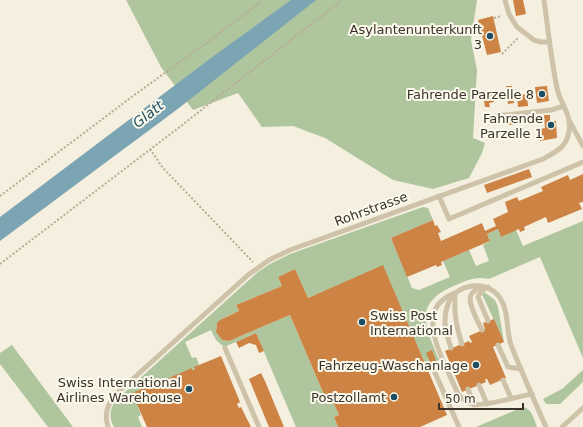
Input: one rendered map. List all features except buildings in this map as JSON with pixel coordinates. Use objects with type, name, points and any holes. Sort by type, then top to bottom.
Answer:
[{"type":"lane","points":[[506,0],[512,21],[524,33],[534,40],[549,42]]},
{"type":"lane","points":[[544,0],[549,42],[558,90],[570,122],[583,146]]},
{"type":"lane","points":[[496,116],[551,110],[564,106]]},
{"type":"lane","name":"Rohrstrasse","points":[[108,427],[106,417],[108,406],[115,395],[258,267],[290,250],[543,159],[558,152],[566,143],[570,122]]},
{"type":"lane","points":[[439,196],[449,219],[583,162]]},
{"type":"lane","points":[[532,394],[487,404],[474,405],[464,401],[458,394],[433,331],[433,319],[436,308],[444,298],[470,285],[480,286],[495,291],[504,306],[511,344],[546,427]]},
{"type":"lane","points":[[480,286],[470,296],[470,303],[482,330]]},
{"type":"lane","points":[[488,288],[481,291],[478,297],[488,321]]},
{"type":"lane","points":[[455,292],[454,310],[456,328],[462,344]]},
{"type":"lane","points":[[451,348],[444,322],[448,302],[455,292]]},
{"type":"lane","points":[[498,345],[508,367],[522,369]]},
{"type":"lane","points":[[225,348],[259,427]]},
{"type":"lane","points":[[432,366],[459,427]]},
{"type":"lane","points":[[503,380],[511,398]]},
{"type":"lane","points":[[479,385],[487,404]]},
{"type":"lane","points":[[468,389],[474,405]]},
{"type":"lane","points":[[562,427],[583,408]]},
{"type":"path","points":[[0,196],[133,96],[209,42],[263,0]]},
{"type":"path","points":[[0,264],[342,0]]},
{"type":"path","points":[[502,54],[524,33]]},
{"type":"path","points":[[150,149],[163,168],[258,267]]},
{"type":"green space","points":[[126,0],[477,0],[471,40],[477,70],[473,138],[485,143],[482,153],[469,178],[433,189],[393,180],[325,138],[293,126],[262,127],[238,93],[193,110],[161,67]]},
{"type":"green space","points":[[423,207],[428,208],[433,220],[391,238],[412,288],[419,290],[450,277],[443,261],[469,250],[476,266],[489,261],[483,245],[490,241],[487,234],[498,229],[501,237],[516,230],[523,246],[583,221],[583,358],[540,257],[489,279],[476,278],[456,285],[442,292],[433,299],[428,307],[426,316],[427,326],[439,360],[426,366],[383,266],[308,298],[295,269],[278,277],[282,286],[236,305],[239,311],[220,321],[216,328],[216,332],[222,340],[229,341],[290,315],[328,404],[333,402],[339,415],[334,417],[338,427],[296,427],[256,333],[224,347],[216,340],[211,330],[185,342],[192,358],[196,357],[199,365],[192,370],[162,381],[138,407],[141,415],[138,417],[142,427],[114,427],[110,414],[116,400],[258,272],[290,254]]},
{"type":"green space","points":[[484,292],[495,300],[498,307],[504,342],[482,294]]},
{"type":"green space","points":[[12,345],[73,427],[48,427],[0,364],[0,353]]},
{"type":"green space","points":[[583,370],[583,382],[560,404],[546,404],[543,399],[562,389]]},
{"type":"green space","points":[[523,407],[531,412],[537,427],[476,427]]},
{"type":"water","name":"Glatt","points":[[291,0],[316,0],[179,108],[0,241],[0,217],[211,58]]},
{"type":"place","name":"Asylantenunterkunft 3","points":[[490,36]]},
{"type":"place","name":"Fahrende Parzelle 8","points":[[542,94]]},
{"type":"place","name":"Fahrende Parzelle 1","points":[[551,125]]},
{"type":"place","name":"Swiss Post International","points":[[362,322]]},
{"type":"place","name":"Fahrzeug-Waschanlage","points":[[476,365]]},
{"type":"place","name":"Swiss International Airlines Warehouse","points":[[189,389]]},
{"type":"place","name":"Postzollamt","points":[[394,397]]}]
